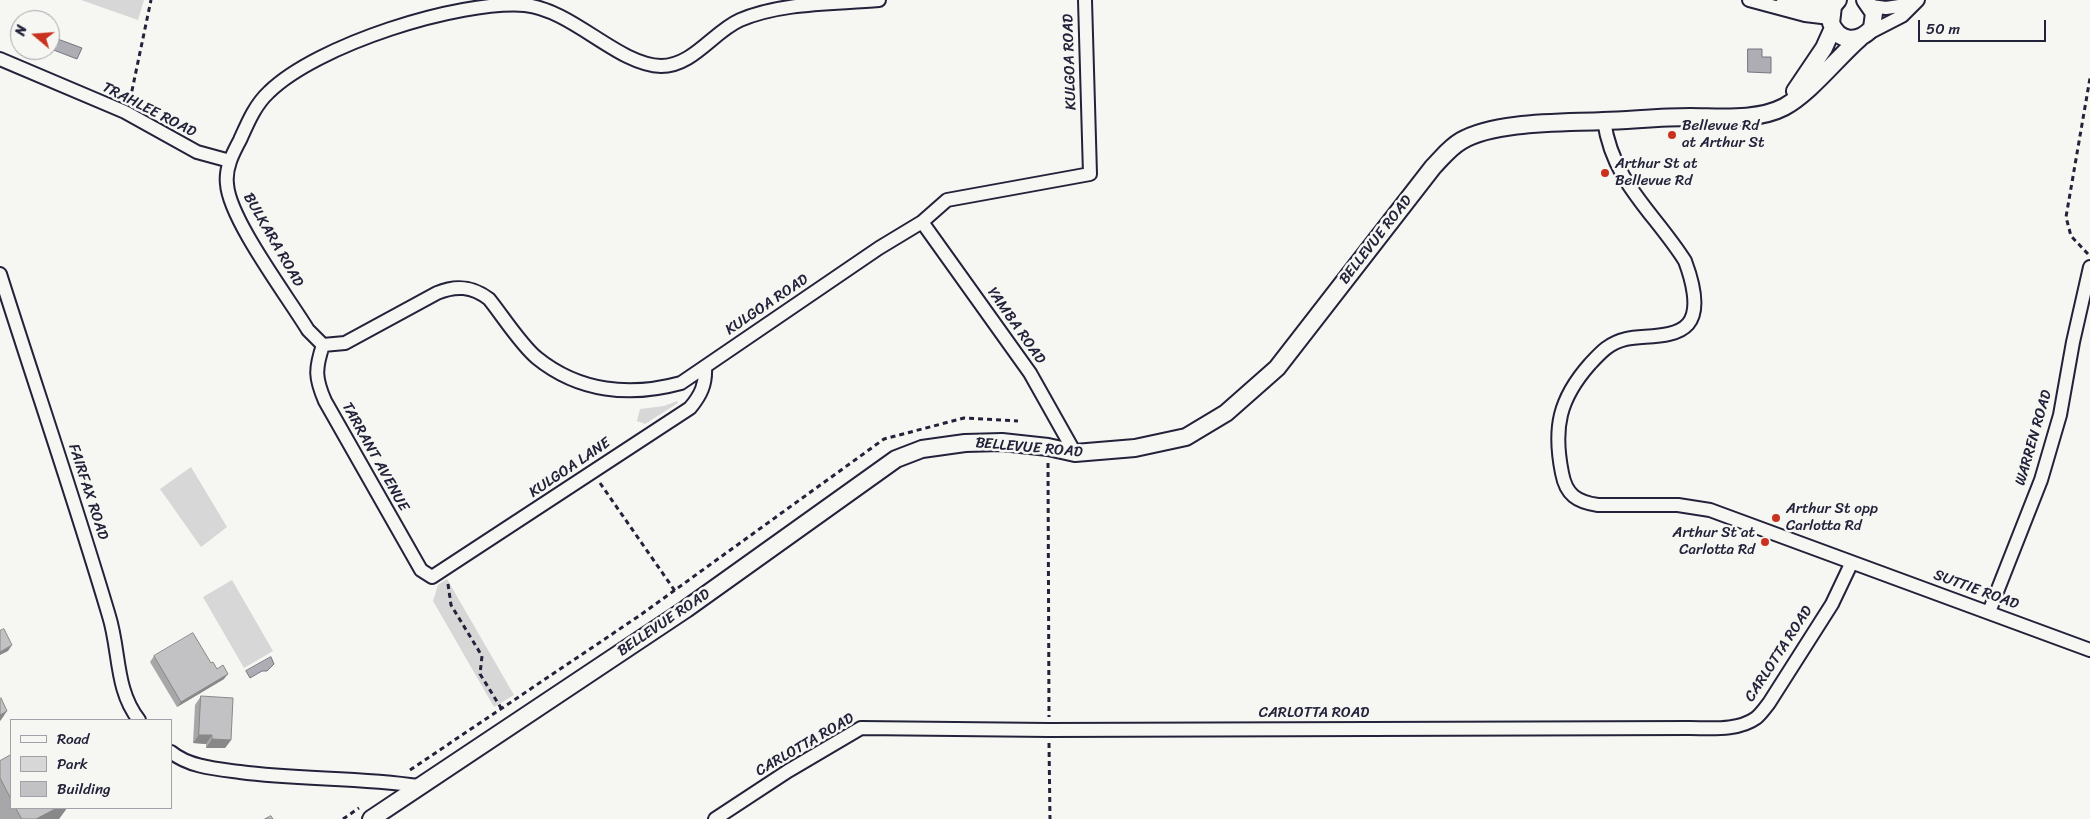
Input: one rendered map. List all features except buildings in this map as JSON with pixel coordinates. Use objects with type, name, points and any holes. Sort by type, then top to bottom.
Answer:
[{"type":"street","name":"BULKARA ROAD","points":[[323,345],[308,330],[241,223],[230,201],[226,182],[230,161],[255,108],[285,78],[306,63],[342,46],[404,24],[476,6],[526,4],[559,15],[632,59],[661,66],[686,60],[707,42],[739,20],[772,9],[879,0]]},
{"type":"street","name":"KULGOA ROAD","points":[[323,345],[345,343],[437,293],[447,289],[463,288],[479,291],[489,298],[535,357],[565,376],[594,387],[629,391],[654,390],[681,383],[879,248],[922,222],[947,200],[1090,174],[1085,0]]},
{"type":"street","points":[[1749,0],[1805,15],[1833,13]]},
{"type":"street","points":[[1869,2],[1886,8],[1915,2]]},
{"type":"street","points":[[1863,36],[1874,21],[1869,2]]},
{"type":"street","points":[[1833,13],[1844,38],[1863,36],[1902,16],[1915,2]]},
{"type":"street","points":[[1784,107],[1815,63],[1833,13]]},
{"type":"street","name":"BELLEVUE ROAD","points":[[371,819],[686,608],[896,458],[922,449],[965,443],[1002,442],[1048,447],[1075,453],[1135,448],[1186,437],[1226,413],[1277,368],[1433,168],[1450,149],[1462,140],[1497,130],[1541,124],[1672,117],[1740,117],[1784,107],[1808,90],[1863,36]]},
{"type":"street","name":"TRAHLEE ROAD","points":[[0,59],[126,112],[197,152],[230,161]]},
{"type":"street","name":"SUTTIE ROAD","points":[[1604,121],[1606,137],[1618,171],[1685,261],[1690,275],[1694,313],[1688,324],[1679,330],[1627,339],[1607,345],[1568,392],[1562,405],[1559,444],[1564,486],[1573,497],[1585,504],[1678,505],[1710,510],[1744,521],[1851,564],[1989,612],[2090,650]]},
{"type":"street","name":"YAMBA ROAD","points":[[922,222],[1030,373],[1075,453]]},
{"type":"street","name":"WARREN ROAD","points":[[1989,612],[2041,480],[2060,415],[2072,342],[2090,267]]},
{"type":"street","name":"FAIRFAX ROAD","points":[[0,274],[110,619],[119,673],[129,707],[138,719]]},
{"type":"street","name":"TARRANT AVENUE","points":[[323,345],[316,376],[325,401],[421,570],[428,577]]},
{"type":"street","name":"KULGOA LANE","points":[[428,577],[436,576],[690,408],[702,389],[705,367]]},
{"type":"street","name":"CARLOTTA ROAD","points":[[715,819],[788,770],[861,728],[1049,730],[1724,728],[1746,723],[1757,718],[1769,703],[1832,604],[1851,564]]},
{"type":"street","points":[[172,753],[178,757],[208,768],[279,778],[392,783],[418,786]]},
{"type":"path","points":[[126,112],[132,95],[152,0]]},
{"type":"path","points":[[2090,78],[2066,217],[2071,236],[2090,256]]},
{"type":"path","name":"BELLEVUE ROAD","points":[[392,783],[674,590],[884,439],[964,418],[1018,421]]},
{"type":"path","points":[[1048,447],[1049,697]]},
{"type":"path","points":[[593,472],[674,590]]},
{"type":"path","points":[[450,588],[452,605],[482,656],[480,674],[501,708]]},
{"type":"path","points":[[1050,761],[1050,819]]},
{"type":"path","points":[[343,819],[364,804]]},
{"type":"green space","points":[[81,0],[144,0],[138,20]]},
{"type":"green space","points":[[677,401],[678,403],[645,424],[637,421],[640,409],[664,406]]},
{"type":"green space","points":[[191,467],[227,527],[201,547],[160,489]]},
{"type":"green space","points":[[447,579],[514,695],[494,707],[433,601],[438,585]]},
{"type":"green space","points":[[232,580],[273,651],[244,668],[203,597]]},
{"type":"shaded area","points":[[60,40],[82,48],[77,59],[60,52]]},
{"type":"shaded area","points":[[1748,49],[1762,49],[1762,57],[1771,57],[1771,73],[1748,72]]},
{"type":"shaded area","points":[[271,657],[274,664],[267,671],[262,671],[250,678],[246,671]]},
{"type":"place","name":"Bellevue Rd at Arthur St","points":[[1672,135]]},
{"type":"place","name":"Arthur St at Bellevue Rd","points":[[1605,173]]},
{"type":"place","name":"Arthur St opp Carlotta Rd","points":[[1776,518]]},
{"type":"place","name":"Arthur St at Carlotta Rd","points":[[1765,542]]}]
